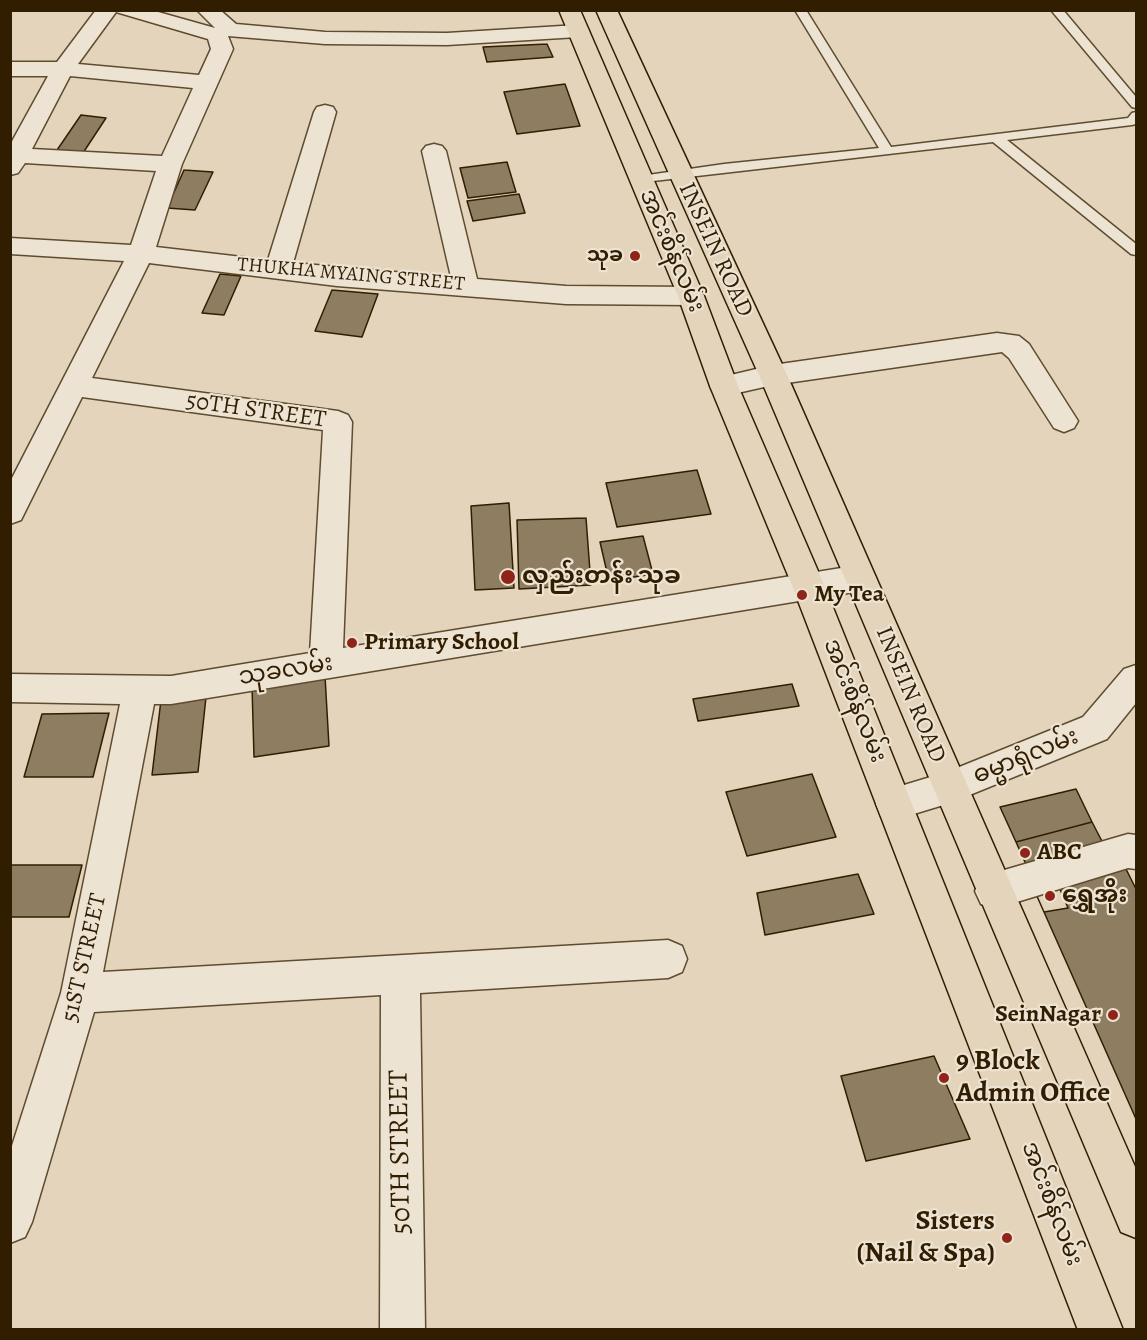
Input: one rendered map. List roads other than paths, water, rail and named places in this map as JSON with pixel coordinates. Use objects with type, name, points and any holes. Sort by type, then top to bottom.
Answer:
[{"type":"main road","name":"INSEIN ROAD","points":[[606,10],[773,375],[994,891],[1137,1217]]},
{"type":"main road","name":"အင်းစိန်လမ်း","points":[[573,21],[691,296],[724,386],[808,585],[1101,1329]]},
{"type":"street","points":[[107,10],[63,69],[13,159],[170,165]]},
{"type":"street","points":[[10,512],[141,254],[170,165],[222,49],[217,35],[125,10]]},
{"type":"street","points":[[207,10],[230,30],[445,30],[573,21]]},
{"type":"street","points":[[10,69],[63,69],[208,83]]},
{"type":"street","points":[[278,270],[325,112]]},
{"type":"street","points":[[434,151],[465,286]]},
{"type":"street","name":"THUKHA MYAING STREET","points":[[10,246],[141,254],[337,277],[566,295],[691,296]]},
{"type":"street","points":[[724,386],[773,375],[997,342],[1010,343],[1019,351],[1064,421]]},
{"type":"street","name":"50TH STREET","points":[[75,386],[338,422],[326,665]]},
{"type":"street","name":"သုခလမ်း","points":[[10,688],[171,690],[860,578]]},
{"type":"street","name":"ဓမ္မာရုံလမ်း","points":[[894,804],[950,788],[1095,728],[1137,679]]},
{"type":"street","name":"51ST STREET","points":[[10,1221],[19,1163],[80,993],[140,689]]},
{"type":"street","points":[[994,891],[1128,851],[1137,852]]},
{"type":"street","points":[[80,993],[668,959]]},
{"type":"street","name":"50TH STREET","points":[[400,975],[403,1329]]},
{"type":"lane","points":[[800,10],[887,151]]},
{"type":"lane","points":[[1056,10],[1137,104]]},
{"type":"lane","points":[[641,180],[1132,122],[1137,116]]},
{"type":"lane","points":[[996,138],[1137,251]]},
{"type":"place","name":"သုခ","points":[[635,256]]},
{"type":"place","name":"လှည်းတန်း သုခ","points":[[508,577]]},
{"type":"place","name":"My Tea","points":[[802,595]]},
{"type":"place","name":"Primary School","points":[[352,643]]},
{"type":"place","name":"ABC","points":[[1025,853]]},
{"type":"place","name":"ရွှေအိုး","points":[[1050,896]]},
{"type":"place","name":"SeinNagar","points":[[1113,1015]]},
{"type":"place","name":"9 Block Admin Office","points":[[944,1078]]},
{"type":"place","name":"Sisters (Nail & Spa)","points":[[1007,1238]]}]
